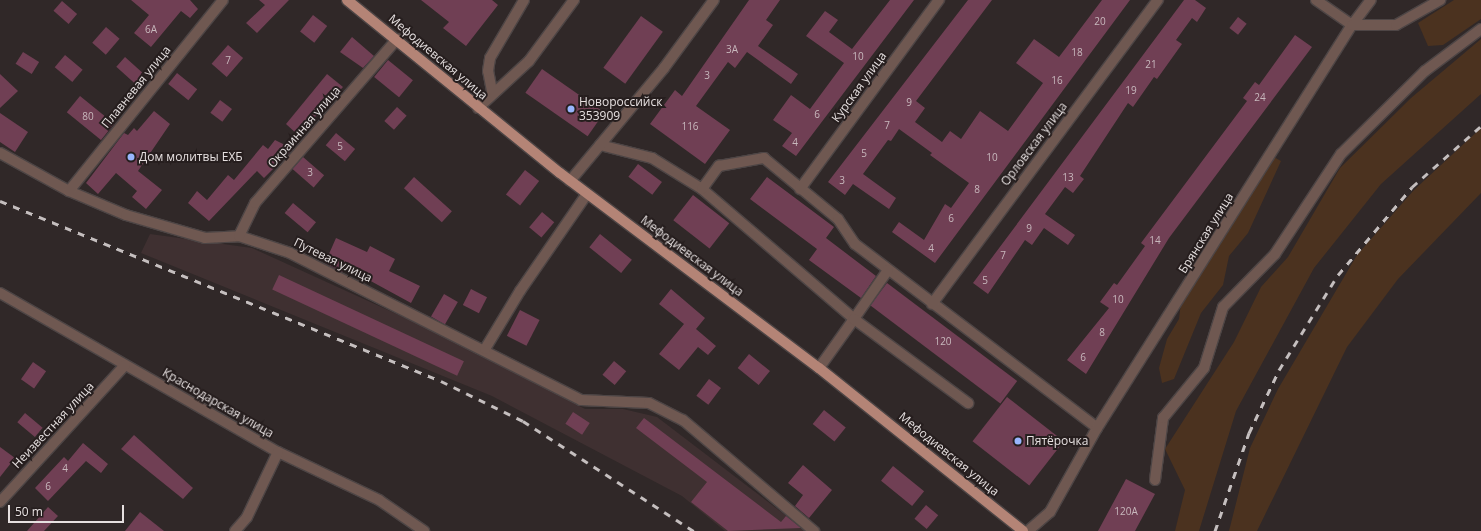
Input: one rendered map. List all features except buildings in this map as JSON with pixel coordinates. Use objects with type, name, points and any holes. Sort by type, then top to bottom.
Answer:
[{"type":"main road","name":"Мефодиевская улица","points":[[347,0],[397,38],[478,108],[570,181],[819,368],[1023,531]]},
{"type":"street","name":"Плавневая улица","points":[[69,191],[223,0]]},
{"type":"street","points":[[478,108],[492,91],[529,61],[574,0]]},
{"type":"street","points":[[570,181],[600,146],[714,0]]},
{"type":"street","name":"Курская улица","points":[[800,189],[939,0]]},
{"type":"street","name":"Орловская улица","points":[[932,304],[1158,0]]},
{"type":"street","points":[[1316,0],[1352,25],[1396,25],[1440,0]]},
{"type":"street","name":"Брянская улица","points":[[1028,531],[1050,512],[1097,428],[1352,25],[1371,0]]},
{"type":"street","points":[[492,91],[488,71],[490,58],[520,2]]},
{"type":"street","points":[[1155,480],[1163,418],[1204,368],[1223,307],[1275,254],[1341,154],[1425,71],[1481,29]]},
{"type":"street","name":"Окраинная улица","points":[[239,236],[255,204],[397,38]]},
{"type":"street","points":[[600,146],[652,158],[702,189],[854,320],[968,403]]},
{"type":"street","name":"Путевая улица","points":[[0,153],[69,191],[126,215],[205,238],[239,236],[290,253],[485,349],[581,400],[649,403],[683,420],[814,531]]},
{"type":"street","points":[[702,189],[720,166],[764,158],[838,219],[855,244],[1097,428]]},
{"type":"street","points":[[485,349],[520,291],[587,194]]},
{"type":"street","points":[[819,368],[888,270]]},
{"type":"street","name":"Краснодарская улица","points":[[0,293],[278,452],[379,500],[424,531]]},
{"type":"street","name":"Неизвестная улица","points":[[0,502],[125,365]]},
{"type":"street","points":[[235,531],[247,517],[278,452]]},
{"type":"shaded area","points":[[1454,0],[1481,0],[1481,19],[1443,45],[1428,46],[1418,23]]},
{"type":"shaded area","points":[[1481,39],[1481,94],[1381,184],[1314,268],[1236,411],[1199,531],[1175,531],[1185,490],[1165,449],[1234,342],[1261,287],[1288,257],[1340,168],[1411,98]]},
{"type":"shaded area","points":[[1481,128],[1481,193],[1398,279],[1347,347],[1257,531],[1229,531],[1250,448],[1278,389],[1357,255],[1414,190]]},
{"type":"shaded area","points":[[1272,156],[1281,161],[1248,233],[1229,256],[1223,285],[1201,313],[1174,379],[1162,383],[1159,368],[1167,339],[1179,319],[1182,294]]},
{"type":"shaded area","points":[[150,234],[252,248],[469,347],[585,409],[623,409],[657,417],[806,531],[725,531],[682,496],[492,396],[141,253]]},
{"type":"railway","points":[[1215,531],[1249,433],[1279,370],[1338,275],[1412,187],[1481,126]]},
{"type":"railway","points":[[0,201],[441,381],[523,421],[694,531]]},
{"type":"place","name":"Новороссийск 353909","points":[[571,109]]},
{"type":"place","name":"Дом молитвы ЕХБ","points":[[131,157]]},
{"type":"place","name":"Пятёрочка","points":[[1018,441]]}]
